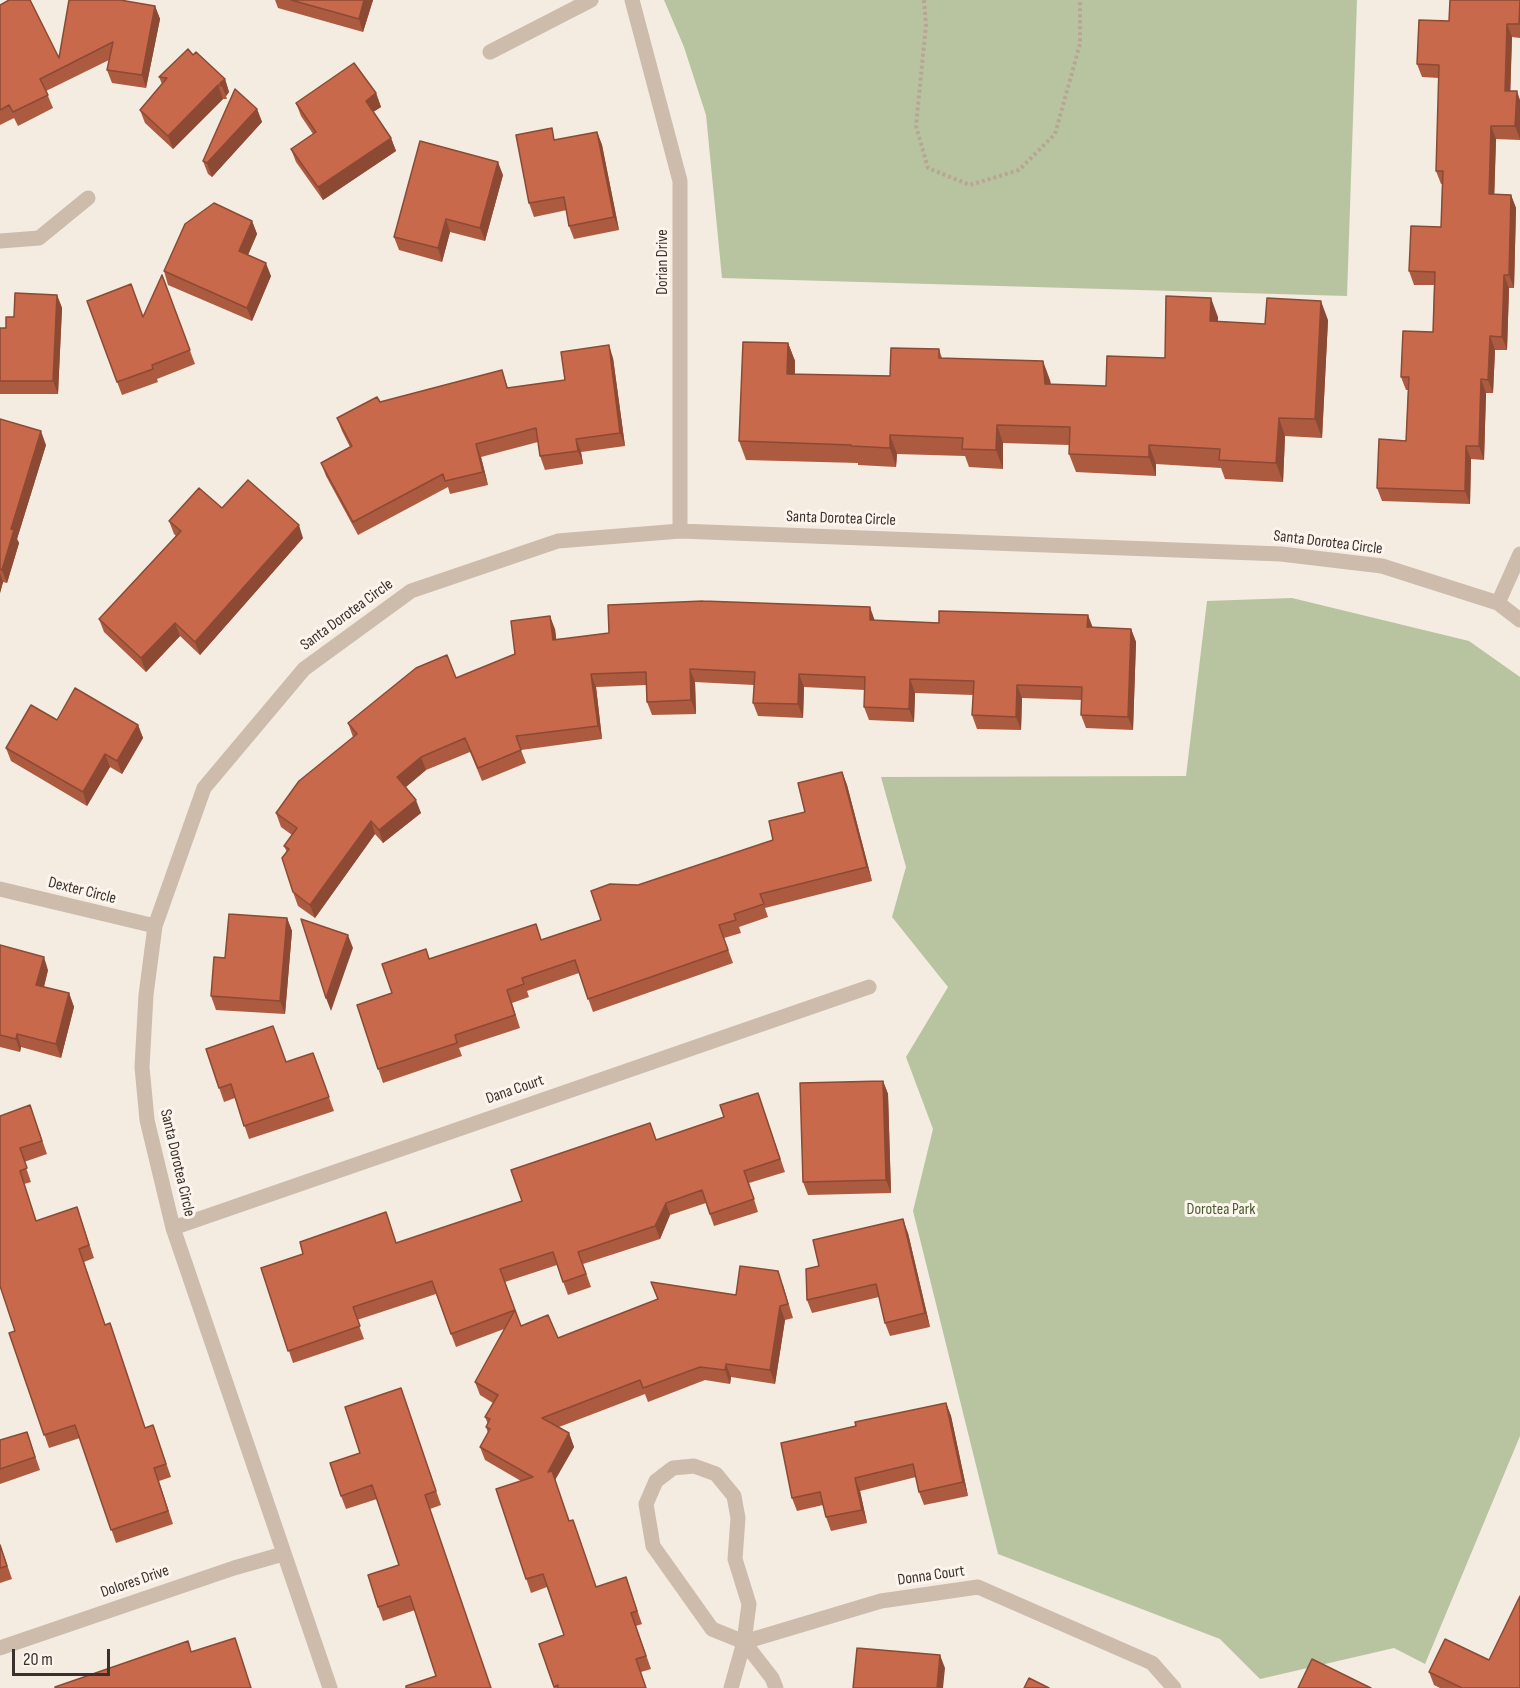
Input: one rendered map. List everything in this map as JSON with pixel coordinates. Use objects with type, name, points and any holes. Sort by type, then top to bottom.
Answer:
[{"type":"street","points":[[489,52],[591,0]]},
{"type":"street","name":"Dorian Drive","points":[[632,0],[680,182],[680,531]]},
{"type":"street","points":[[0,241],[39,238],[88,198]]},
{"type":"street","name":"Santa Dorotea Circle","points":[[330,1688],[173,1228],[147,1120],[142,1066],[146,995],[155,926],[204,788],[304,669],[411,591],[558,541],[680,531],[1281,554],[1382,566],[1498,603],[1520,620]]},
{"type":"street","points":[[1498,603],[1520,554]]},
{"type":"street","name":"Dexter Circle","points":[[0,889],[155,926]]},
{"type":"street","name":"Dana Court","points":[[173,1228],[869,987]]},
{"type":"street","points":[[731,1688],[744,1642],[749,1604],[735,1559],[738,1518],[734,1496],[716,1474],[694,1466],[673,1468],[656,1480],[646,1504],[653,1546],[712,1629],[744,1642],[772,1678],[776,1688]]},
{"type":"street","name":"Dolores Drive","points":[[0,1648],[234,1568],[283,1554]]},
{"type":"street","name":"Donna Court","points":[[744,1642],[881,1601],[978,1587],[1152,1663],[1174,1688]]},
{"type":"path","points":[[924,0],[926,25],[916,126],[928,168],[970,185],[1019,170],[1055,134],[1080,44],[1080,0]]},
{"type":"green space","points":[[664,0],[1357,0],[1347,296],[722,278],[706,115],[684,47]]},
{"type":"green space","name":"Dorotea Park","points":[[1292,598],[1469,641],[1520,677],[1520,1436],[1425,1664],[1394,1648],[1260,1679],[1220,1639],[998,1554],[913,1211],[933,1129],[906,1057],[948,987],[892,917],[906,867],[881,777],[1186,776],[1207,601]]},
{"type":"building","points":[[9,0],[30,0],[59,58],[69,0],[120,0],[155,6],[142,75],[107,70],[113,42],[40,79],[48,95],[13,112],[9,105],[0,110],[0,5]]},
{"type":"building","points":[[291,0],[364,0],[359,19]]},
{"type":"building","points":[[1450,0],[1520,0],[1519,24],[1507,24],[1505,91],[1517,91],[1515,126],[1491,126],[1489,194],[1511,195],[1509,275],[1504,275],[1502,337],[1490,336],[1488,380],[1481,379],[1479,446],[1466,446],[1465,491],[1377,488],[1379,439],[1406,441],[1409,377],[1401,377],[1403,331],[1433,332],[1435,272],[1409,271],[1411,226],[1441,227],[1443,171],[1436,171],[1439,65],[1417,64],[1419,20],[1449,21]]},
{"type":"building","points":[[188,49],[193,55],[196,52],[225,79],[220,83],[222,86],[218,85],[168,136],[140,110],[167,78],[159,77]]},
{"type":"building","points":[[354,63],[376,93],[366,101],[391,138],[318,187],[291,149],[316,132],[296,103]]},
{"type":"building","points":[[235,89],[257,109],[207,163],[203,161]]},
{"type":"building","points":[[552,128],[554,140],[597,132],[614,217],[569,226],[564,197],[529,203],[516,135]]},
{"type":"building","points":[[420,141],[498,162],[480,228],[446,219],[438,248],[394,237]]},
{"type":"building","points":[[214,203],[252,221],[239,251],[266,263],[247,308],[164,271],[185,224]]},
{"type":"building","points":[[162,275],[190,350],[152,365],[153,369],[117,382],[87,301],[131,284],[143,317]]},
{"type":"building","points":[[15,293],[57,295],[53,381],[0,381],[0,328],[6,328],[6,317],[14,317]]},
{"type":"building","points":[[1166,296],[1211,298],[1210,321],[1265,324],[1267,298],[1321,301],[1315,419],[1279,418],[1276,463],[1219,460],[1220,449],[1149,445],[1149,457],[1069,454],[1070,427],[997,425],[996,450],[962,449],[963,438],[890,435],[890,448],[739,441],[743,342],[788,343],[787,374],[890,376],[891,348],[939,349],[939,358],[1043,361],[1045,384],[1106,386],[1107,356],[1165,358]]},
{"type":"building","points":[[609,345],[620,433],[576,439],[578,451],[540,456],[536,428],[476,444],[483,472],[445,481],[443,474],[353,522],[321,463],[352,446],[337,418],[377,397],[380,402],[502,370],[507,388],[565,380],[561,352]]},
{"type":"building","points":[[0,419],[41,431],[11,529],[14,530],[2,570],[0,569]]},
{"type":"building","points":[[248,480],[299,525],[195,642],[175,623],[141,658],[99,619],[181,531],[169,521],[199,488],[222,508]]},
{"type":"building","points":[[703,601],[870,607],[870,620],[939,623],[939,611],[1088,615],[1087,627],[1131,629],[1128,717],[1081,715],[1082,687],[1017,685],[1016,717],[972,715],[974,681],[910,679],[909,709],[864,707],[865,677],[799,674],[798,704],[753,703],[755,672],[690,669],[691,700],[647,702],[646,672],[591,674],[598,726],[516,736],[521,750],[478,768],[465,738],[421,757],[397,777],[416,800],[379,830],[371,821],[310,905],[293,892],[282,858],[289,849],[284,846],[297,828],[276,813],[299,781],[357,734],[348,723],[416,668],[447,655],[456,678],[515,654],[511,621],[550,616],[553,640],[609,633],[608,605]]},
{"type":"building","points":[[75,688],[138,725],[117,761],[105,754],[83,792],[6,748],[31,705],[57,720]]},
{"type":"building","points":[[842,772],[867,867],[760,894],[764,904],[734,914],[736,920],[719,925],[728,950],[588,999],[575,960],[522,978],[524,984],[507,990],[515,1015],[455,1035],[457,1043],[378,1069],[357,1005],[392,993],[382,964],[426,949],[429,959],[536,924],[541,940],[601,920],[591,891],[610,884],[638,885],[773,840],[769,821],[805,812],[798,783]]},
{"type":"building","points":[[229,914],[287,918],[280,1001],[211,996],[214,957],[225,958]]},
{"type":"building","points":[[301,919],[348,935],[326,998]]},
{"type":"building","points":[[0,945],[44,957],[36,985],[69,993],[56,1044],[17,1034],[16,1039],[0,1035]]},
{"type":"building","points":[[273,1026],[286,1062],[313,1053],[329,1097],[244,1126],[231,1084],[219,1088],[206,1049]]},
{"type":"building","points":[[883,1081],[886,1180],[803,1182],[800,1083]]},
{"type":"building","points":[[758,1093],[780,1159],[744,1171],[754,1199],[710,1214],[702,1190],[666,1203],[655,1226],[578,1252],[586,1274],[563,1282],[553,1252],[500,1269],[515,1310],[451,1334],[432,1281],[353,1307],[360,1326],[288,1351],[261,1268],[303,1254],[300,1242],[386,1212],[396,1243],[522,1201],[511,1170],[650,1123],[656,1140],[724,1117],[720,1105]]},
{"type":"building","points":[[30,1105],[42,1141],[20,1148],[27,1168],[20,1171],[36,1221],[77,1207],[89,1245],[79,1249],[105,1325],[110,1323],[145,1428],[153,1425],[166,1464],[154,1468],[168,1511],[111,1530],[75,1425],[44,1435],[9,1333],[15,1331],[0,1286],[0,1116]]},
{"type":"building","points":[[903,1219],[925,1313],[885,1323],[876,1284],[807,1300],[806,1269],[819,1266],[813,1240]]},
{"type":"building","points":[[740,1266],[778,1271],[788,1304],[780,1306],[770,1370],[726,1364],[725,1370],[700,1367],[643,1388],[640,1380],[542,1418],[569,1433],[548,1472],[552,1471],[569,1521],[573,1520],[596,1587],[626,1577],[637,1611],[631,1613],[646,1656],[636,1659],[646,1688],[558,1688],[558,1685],[554,1687],[539,1644],[564,1635],[543,1574],[526,1579],[496,1489],[533,1477],[480,1447],[490,1429],[486,1427],[490,1419],[485,1417],[498,1395],[475,1382],[515,1310],[521,1326],[548,1315],[558,1338],[658,1299],[651,1282],[736,1295]]},
{"type":"building","points":[[401,1388],[436,1491],[425,1495],[491,1688],[406,1688],[406,1686],[436,1676],[410,1596],[378,1607],[368,1575],[399,1565],[372,1485],[341,1496],[330,1463],[360,1453],[345,1407]]},
{"type":"building","points":[[946,1403],[963,1482],[919,1492],[913,1464],[855,1478],[862,1510],[826,1517],[820,1492],[792,1498],[781,1443],[856,1426],[855,1422]]},
{"type":"building","points":[[27,1432],[35,1457],[0,1469],[0,1440]]},
{"type":"building","points":[[0,1545],[7,1566],[0,1568]]},
{"type":"building","points":[[1520,1596],[1520,1688],[1462,1688],[1429,1672],[1445,1639],[1489,1660]]},
{"type":"building","points":[[235,1638],[251,1688],[55,1688],[188,1641],[191,1652]]},
{"type":"building","points":[[857,1648],[940,1655],[937,1688],[853,1688]]},
{"type":"building","points":[[1312,1659],[1371,1688],[1298,1688]]},
{"type":"building","points":[[1029,1678],[1049,1688],[1024,1688]]}]
